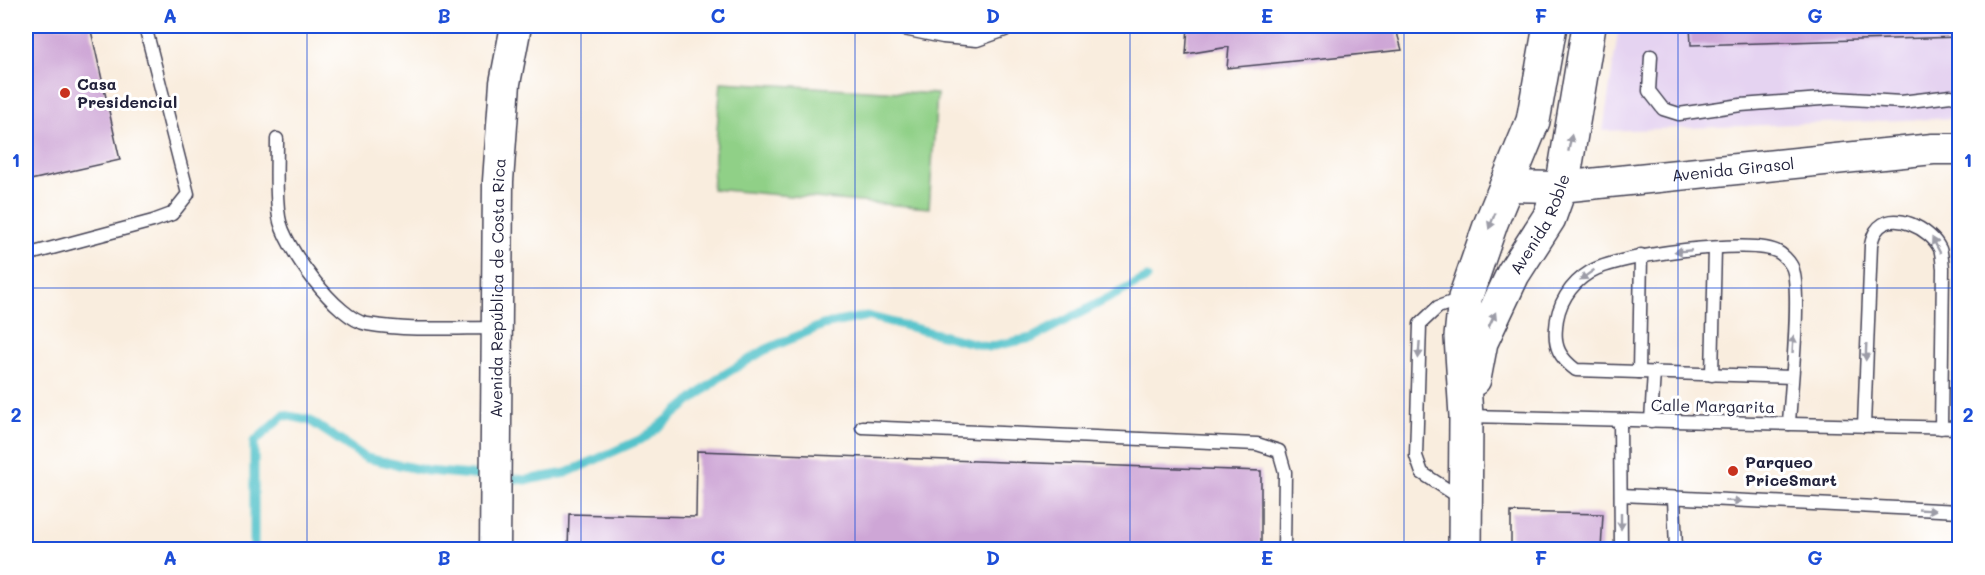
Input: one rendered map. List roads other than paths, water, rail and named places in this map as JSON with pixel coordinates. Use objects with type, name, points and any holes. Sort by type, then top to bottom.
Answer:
[{"type":"main road","name":"Avenida Roble","points":[[1466,549],[1466,416],[1461,337],[1465,298],[1491,223],[1533,121],[1550,26]]},
{"type":"main road","name":"Avenida Roble","points":[[1466,416],[1481,342],[1513,274],[1549,218],[1560,187],[1573,128],[1589,26]]},
{"type":"street","name":"Avenida República de Costa Rica","points":[[495,537],[498,181],[505,83],[516,26]]},
{"type":"street","name":"Avenida Girasol","points":[[1508,186],[1560,187],[1933,149],[1959,149]]},
{"type":"lane","points":[[26,255],[172,214],[188,194],[145,26]]},
{"type":"lane","points":[[889,26],[942,37],[977,40],[1005,30],[1008,26]]},
{"type":"lane","points":[[1651,56],[1649,91],[1663,109],[1679,114],[1741,105],[1835,98],[1901,102],[1952,96],[1959,99]]},
{"type":"lane","points":[[276,139],[279,218],[290,246],[314,280],[339,308],[364,324],[496,328]]},
{"type":"lane","points":[[1864,426],[1871,244],[1876,230],[1887,223],[1914,223],[1930,235],[1940,249],[1943,268],[1941,428]]},
{"type":"lane","points":[[1789,424],[1792,377],[1796,294],[1793,266],[1777,251],[1736,246],[1641,255],[1591,271],[1572,287],[1557,312],[1555,342],[1564,361],[1576,370],[1792,377]]},
{"type":"lane","points":[[1712,375],[1715,248]]},
{"type":"lane","points":[[1639,372],[1641,255]]},
{"type":"lane","points":[[1465,298],[1438,307],[1420,324],[1416,456],[1422,473],[1466,501]]},
{"type":"lane","points":[[1651,421],[1654,372]]},
{"type":"lane","name":"Calle Margarita","points":[[1466,416],[1959,428]]},
{"type":"lane","points":[[1620,420],[1621,549]]},
{"type":"lane","points":[[862,427],[1257,444],[1280,451],[1285,472],[1284,549]]},
{"type":"lane","points":[[1621,495],[1959,511]]},
{"type":"lane","points":[[1674,498],[1676,549]]},
{"type":"waterway","points":[[254,550],[254,442],[284,415],[309,420],[366,458],[428,471],[526,480],[566,473],[646,437],[720,377],[765,350],[823,325],[867,316],[988,347],[1032,338],[1147,278]]},
{"type":"place","name":"Casa Presidencial","points":[[65,93]]},
{"type":"place","name":"Parqueo PriceSmart","points":[[1733,471]]}]
